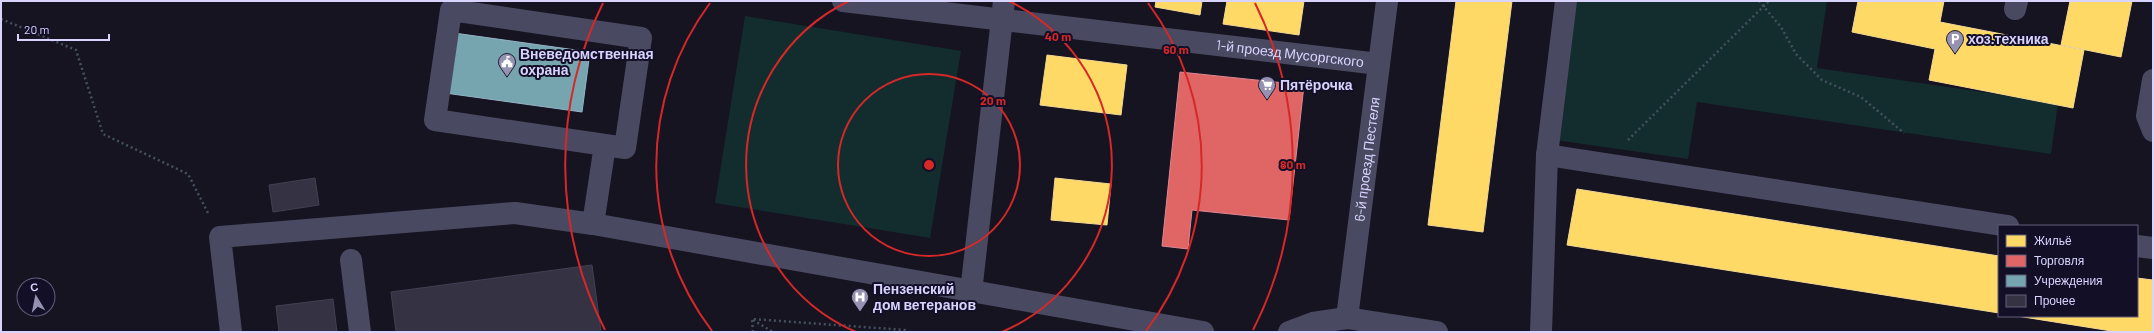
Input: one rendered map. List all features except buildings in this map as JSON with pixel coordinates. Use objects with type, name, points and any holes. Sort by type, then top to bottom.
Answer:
[{"type":"street","name":"1-й проезд Мусоргского","points":[[843,1],[1003,10],[1379,64]]},
{"type":"street","name":"6-й проезд Пестеля","points":[[1347,318],[1387,1]]},
{"type":"street","points":[[1541,332],[1547,155],[1566,1]]},
{"type":"street","points":[[451,10],[641,38],[625,148],[605,145],[435,120],[451,10]]},
{"type":"street","points":[[971,292],[1003,10]]},
{"type":"street","points":[[2153,80],[2147,116],[2153,131]]},
{"type":"street","points":[[593,224],[605,145]]},
{"type":"street","points":[[1547,155],[2002,225]]},
{"type":"street","points":[[231,332],[220,237],[515,213],[593,224],[1203,332]]},
{"type":"street","points":[[2138,246],[2153,248]]},
{"type":"street","points":[[352,260],[360,332]]},
{"type":"street","points":[[1289,332],[1313,323],[1347,318],[1437,332]]},
{"type":"path","points":[[1760,1],[1780,27],[1796,54],[1822,80],[1861,97],[1904,133]]},
{"type":"path","points":[[1605,164],[1769,1]]},
{"type":"path","points":[[1,19],[76,50],[103,134],[188,174],[220,237]]},
{"type":"path","points":[[752,320],[909,332]]},
{"type":"path","points":[[752,320],[753,332]]},
{"type":"path","points":[[752,320],[773,332]]},
{"type":"green space","points":[[1576,1],[1827,1],[1817,68],[2058,103],[2051,154],[1697,102],[1688,159],[1555,140]]},
{"type":"green space","points":[[745,16],[961,51],[930,238],[715,203]]},
{"type":"place","name":"хоз.техника","points":[[1955,54]]},
{"type":"place","name":"Вневедомственная охрана","points":[[507,77]]},
{"type":"place","name":"Пятёрочка","points":[[1267,100]]},
{"type":"place","name":"Пензенский дом ветеранов","points":[[860,312]]}]
